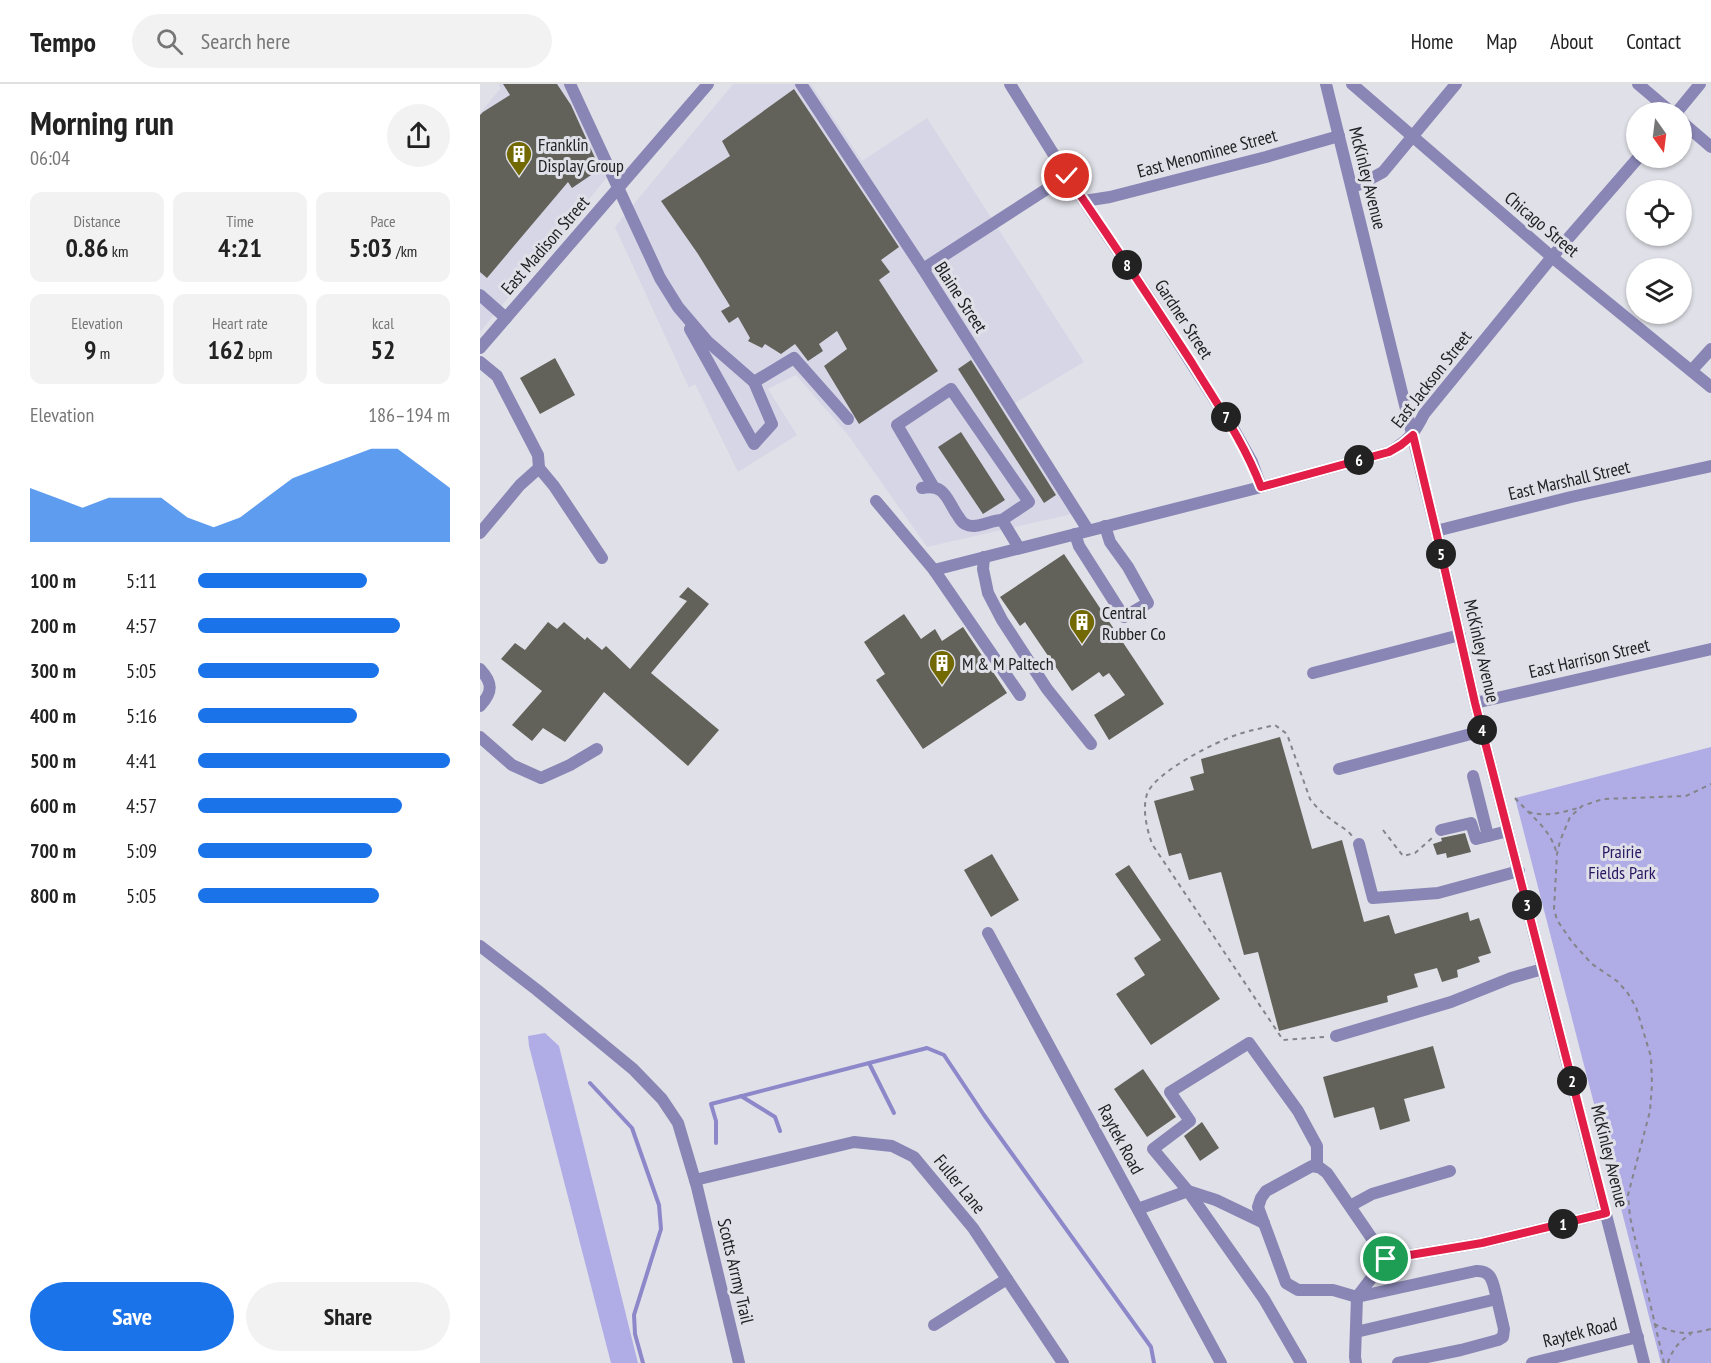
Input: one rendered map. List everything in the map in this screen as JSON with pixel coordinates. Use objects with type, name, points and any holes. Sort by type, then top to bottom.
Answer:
[{"type":"street","points":[[570,84],[660,278],[754,444],[772,424],[754,382],[707,341],[678,307]]},
{"type":"street","name":"East Madison Street","points":[[482,343],[708,84]]},
{"type":"street","name":"Blaine Street","points":[[801,84],[1088,530]]},
{"type":"street","name":"Gardner Street","points":[[1010,84],[1067,176],[1149,297],[1234,430],[1252,462],[1261,487]]},
{"type":"street","name":"McKinley Avenue","points":[[1326,84],[1413,435],[1475,703],[1644,1363]]},
{"type":"street","name":"Chicago Street","points":[[1352,84],[1552,257],[1711,387]]},
{"type":"street","points":[[1352,187],[1383,172],[1456,84]]},
{"type":"street","points":[[1638,84],[1659,102]]},
{"type":"street","points":[[1685,102],[1700,84]]},
{"type":"street","points":[[1692,131],[1711,147]]},
{"type":"street","name":"East Menominee Street","points":[[1084,201],[1110,197],[1244,163],[1339,136]]},
{"type":"street","name":"East Jackson Street","points":[[934,570],[1389,452],[1413,435],[1424,414],[1552,257],[1629,168]]},
{"type":"street","points":[[922,269],[1067,176]]},
{"type":"street","points":[[480,296],[506,318]]},
{"type":"street","points":[[1692,370],[1711,349]]},
{"type":"street","points":[[754,382],[794,358],[848,419]]},
{"type":"street","points":[[480,362],[497,376],[538,455],[539,468],[554,486],[602,558]]},
{"type":"street","points":[[951,389],[1029,502],[1002,520],[973,527],[963,524],[940,489],[928,487],[897,425],[951,389]]},
{"type":"street","name":"East Marshall Street","points":[[1436,531],[1571,497],[1711,466]]},
{"type":"street","points":[[480,533],[520,485],[539,468]]},
{"type":"street","points":[[876,501],[934,570],[1020,695]]},
{"type":"street","points":[[1002,520],[1019,548]]},
{"type":"street","points":[[1075,534],[1079,546],[1124,617],[1148,603],[1128,567],[1110,542],[1105,526]]},
{"type":"street","points":[[984,557],[983,569],[988,593],[1002,620],[1047,688],[1091,744]]},
{"type":"street","points":[[1313,673],[1460,635]]},
{"type":"street","name":"East Harrison Street","points":[[1475,703],[1711,649]]},
{"type":"street","points":[[480,669],[490,683],[488,696],[480,706]]},
{"type":"street","points":[[1339,769],[1482,731]]},
{"type":"street","points":[[480,737],[512,765],[541,778],[597,749]]},
{"type":"street","points":[[1473,776],[1488,836]]},
{"type":"street","points":[[1441,830],[1471,823],[1476,839],[1508,831]]},
{"type":"street","points":[[1359,844],[1373,898],[1438,893],[1519,871]]},
{"type":"street","name":"Raytek Road","points":[[988,933],[1221,1363]]},
{"type":"street","points":[[480,946],[633,1069],[662,1099],[678,1123],[696,1183]]},
{"type":"street","points":[[1336,1036],[1451,1002],[1511,978],[1543,969]]},
{"type":"street","points":[[1301,1363],[1264,1299],[1188,1191],[1154,1149],[1190,1120],[1170,1092],[1249,1043],[1298,1111],[1317,1146],[1317,1167]]},
{"type":"street","name":"Fuller Lane","points":[[696,1183],[854,1142],[892,1146],[914,1157],[973,1228],[1063,1363]]},
{"type":"street","points":[[1386,1259],[1327,1173],[1317,1167],[1312,1166],[1266,1191],[1261,1198],[1258,1207],[1286,1283],[1298,1290],[1333,1290],[1357,1297],[1476,1271],[1484,1270],[1491,1278],[1504,1329],[1503,1337],[1461,1350],[1398,1363]]},
{"type":"street","points":[[1350,1206],[1372,1194],[1450,1171]]},
{"type":"street","name":"Scotts Arrmy Trail","points":[[696,1183],[740,1363]]},
{"type":"street","points":[[1138,1209],[1188,1191],[1216,1200],[1264,1223]]},
{"type":"street","points":[[1356,1363],[1354,1357],[1357,1297],[1386,1259],[1482,1243],[1606,1213]]},
{"type":"street","points":[[934,1326],[1007,1279]]},
{"type":"street","points":[[1356,1332],[1497,1299]]},
{"type":"street","name":"Raytek Road","points":[[1532,1363],[1638,1336]]},
{"type":"path","points":[[1336,1036],[1283,1040],[1152,844],[1147,829],[1145,809],[1147,793],[1162,776],[1182,761],[1237,734],[1275,725],[1287,734],[1310,799],[1316,807],[1348,832],[1359,844]]},
{"type":"path","points":[[1527,812],[1550,815],[1603,799],[1686,796],[1711,784]]},
{"type":"path","points":[[1515,798],[1549,835],[1554,842],[1557,854]]},
{"type":"path","points":[[1581,807],[1570,817],[1560,841],[1557,854],[1554,909],[1557,920],[1572,942],[1592,964],[1617,981],[1627,992],[1636,1007],[1651,1057],[1650,1111],[1628,1195],[1630,1217],[1654,1324],[1666,1363]]},
{"type":"path","points":[[1383,830],[1402,856],[1415,853],[1441,830]]},
{"type":"path","points":[[1654,1324],[1671,1332],[1691,1334]]},
{"type":"path","points":[[1666,1363],[1684,1338],[1711,1329]]},
{"type":"shaded area","name":"Franklin Display Group","points":[[498,84],[571,84],[608,176],[480,332],[480,113],[501,88]]},
{"type":"shaded area","points":[[733,84],[811,84],[862,161],[927,118],[1084,362],[1005,409],[1072,514],[927,547],[848,435],[796,375],[768,389],[797,435],[738,472],[695,384],[689,388],[615,227]]},
{"type":"green space","name":"Prairie Fields Park","points":[[1711,747],[1711,1363],[1661,1363],[1515,798]]},
{"type":"green space","points":[[545,1033],[559,1046],[638,1363],[611,1363],[529,1046],[528,1036]]},
{"type":"building","name":"Franklin Display Group","points":[[503,84],[557,84],[571,105],[600,169],[572,188],[568,182],[487,278],[480,272],[480,115],[510,95]]},
{"type":"building","points":[[794,89],[899,247],[881,260],[890,272],[879,280],[938,371],[859,424],[824,366],[847,349],[837,331],[819,344],[823,351],[808,361],[795,344],[781,354],[765,344],[762,348],[748,341],[750,338],[738,317],[729,323],[721,311],[730,306],[698,254],[661,201],[730,156],[722,141]]},
{"type":"building","points":[[555,358],[575,395],[540,414],[520,378]]},
{"type":"building","points":[[971,360],[1056,495],[1044,503],[958,369]]},
{"type":"building","points":[[961,432],[1005,500],[983,514],[938,447]]},
{"type":"building","name":"Central Rubber Co","points":[[1064,554],[1164,704],[1109,740],[1094,715],[1125,695],[1109,673],[1103,677],[1099,672],[1072,691],[1025,622],[1020,626],[1000,597]]},
{"type":"building","points":[[688,587],[709,604],[651,673],[719,730],[688,766],[604,692],[565,742],[543,728],[532,741],[512,725],[542,691],[501,659],[515,643],[525,650],[548,622],[557,629],[564,622],[585,640],[587,637],[602,650],[606,646],[630,669],[687,601],[679,597]]},
{"type":"building","name":"M & M Paltech","points":[[904,614],[921,639],[935,629],[942,641],[963,627],[1007,693],[923,749],[876,680],[885,674],[864,642]]},
{"type":"building","points":[[1280,737],[1312,849],[1342,840],[1364,922],[1389,915],[1395,934],[1468,912],[1470,921],[1479,918],[1491,953],[1478,957],[1480,962],[1457,970],[1458,977],[1442,982],[1437,968],[1414,974],[1418,987],[1387,996],[1388,1002],[1279,1031],[1258,952],[1244,955],[1221,872],[1189,880],[1181,853],[1169,856],[1154,801],[1194,790],[1190,777],[1204,773],[1201,759]]},
{"type":"building","points":[[1465,833],[1471,852],[1447,858],[1446,853],[1437,855],[1433,844],[1442,841],[1441,838]]},
{"type":"building","points":[[992,854],[1019,900],[991,917],[964,870]]},
{"type":"building","points":[[1129,865],[1220,999],[1151,1045],[1116,994],[1145,975],[1134,958],[1161,940],[1115,874]]},
{"type":"building","points":[[1433,1046],[1445,1088],[1404,1099],[1410,1121],[1380,1130],[1374,1107],[1334,1118],[1323,1077]]},
{"type":"building","points":[[1143,1069],[1176,1117],[1147,1137],[1114,1089]]},
{"type":"building","points":[[1202,1122],[1219,1148],[1200,1161],[1184,1136]]},
{"type":"waterway","points":[[716,1143],[716,1121],[711,1104],[927,1048],[944,1055],[984,1115],[1151,1347],[1154,1363]]},
{"type":"waterway","points":[[869,1063],[894,1113]]},
{"type":"waterway","points":[[590,1083],[632,1128],[659,1205],[661,1229],[634,1315],[635,1334],[643,1363]]},
{"type":"waterway","points":[[741,1096],[775,1117],[780,1131]]},
{"type":"place","name":"Franklin Display Group","points":[[519,177]]},
{"type":"place","name":"Central Rubber Co","points":[[1082,645]]},
{"type":"place","name":"M & M Paltech","points":[[942,686]]},
{"type":"route","points":[[1067,176],[1149,297],[1234,430],[1252,462],[1261,487],[1389,452],[1413,435],[1475,703],[1606,1213],[1482,1243],[1386,1259]]}]
